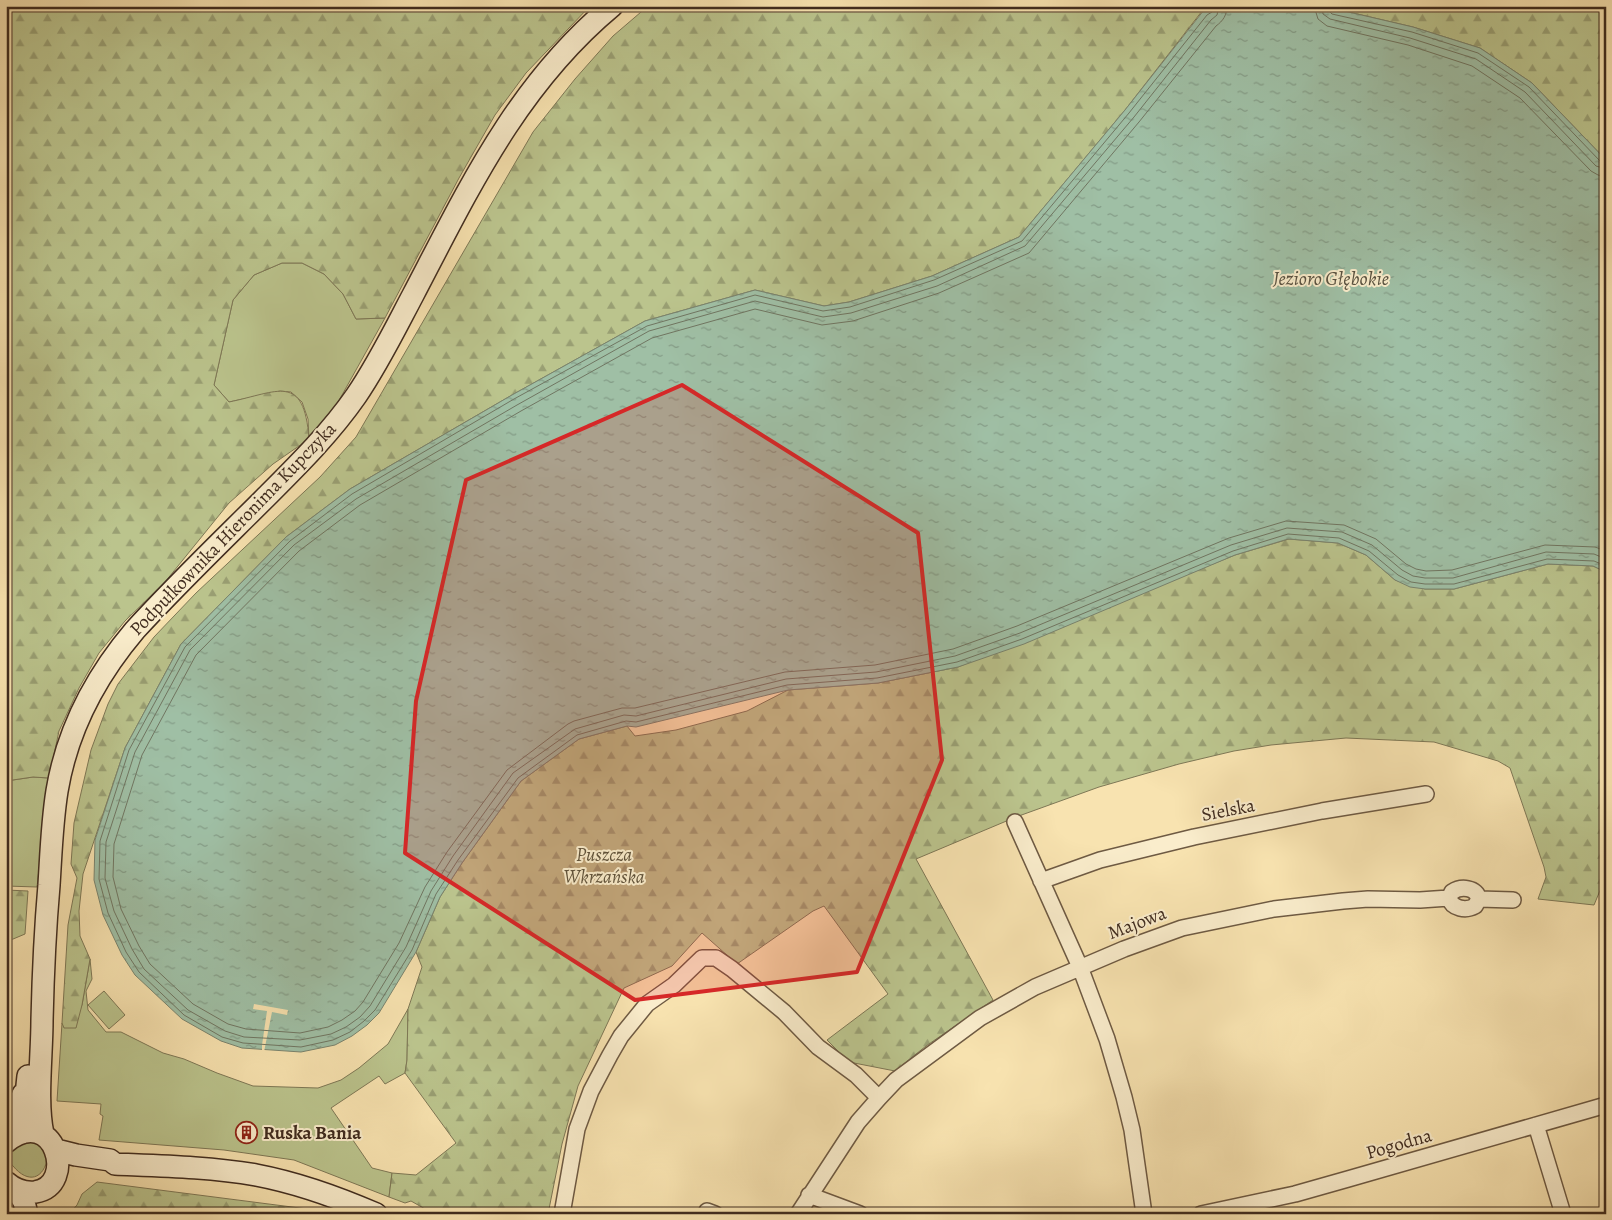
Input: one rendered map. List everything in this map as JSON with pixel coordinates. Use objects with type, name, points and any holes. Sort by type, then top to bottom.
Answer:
[{"type":"street","name":"Podpułkownika Hieronima Kupczyka","points":[[41,1214],[42,1200],[58,1165],[40,1106],[43,969],[52,838],[57,790],[72,735],[96,684],[117,652],[142,623],[302,461],[346,410],[382,354],[474,180],[512,117],[534,86],[562,54],[612,6]]},
{"type":"street","name":"Sielska","points":[[1041,881],[1100,860],[1194,837],[1322,811],[1426,794]]},
{"type":"street","points":[[1015,822],[1080,967],[1107,1039],[1132,1130],[1144,1214]]},
{"type":"street","name":"Majowa","points":[[798,1214],[849,1135],[879,1098],[908,1071],[980,1018],[1035,987],[1080,967],[1182,928],[1274,909],[1368,899],[1420,900],[1449,898],[1454,906],[1467,909],[1475,906],[1479,899],[1513,900]]},
{"type":"street","points":[[562,1214],[577,1129],[591,1091],[610,1055],[621,1036],[647,1004],[674,984],[702,958],[716,958],[732,969],[774,1003],[813,1042],[848,1069],[879,1098]]},
{"type":"street","name":"Podpułkownika Hieronima Kupczyka","points":[[11,1132],[28,1082],[43,969]]},
{"type":"street","name":"Pogodna","points":[[1201,1214],[1304,1191],[1401,1165],[1606,1105]]},
{"type":"street","points":[[1536,1126],[1564,1214]]},
{"type":"street","points":[[11,1132],[32,1132],[76,1155],[110,1160],[115,1164]]},
{"type":"street","points":[[12,1186],[33,1192],[71,1171],[110,1167],[115,1164],[200,1168],[256,1175],[322,1192],[376,1214]]},
{"type":"street","points":[[12,1186],[25,1204],[26,1214]]},
{"type":"street","points":[[810,1195],[860,1214]]},
{"type":"highlighted area","points":[[682,385],[918,533],[942,760],[857,972],[635,1000],[405,853],[416,701],[466,480]]},
{"type":"green space","points":[[6,6],[590,6],[526,73],[495,115],[459,178],[385,318],[356,319],[343,294],[324,274],[302,263],[282,263],[254,275],[233,300],[214,385],[229,402],[275,392],[286,392],[294,395],[301,404],[306,418],[309,439],[273,464],[229,503],[165,582],[125,621],[99,653],[79,688],[59,731],[49,778],[33,777],[6,781]]},
{"type":"green space","points":[[648,6],[1206,6],[1125,110],[1019,237],[932,276],[849,302],[824,306],[755,290],[645,321],[512,395],[350,489],[286,537],[181,644],[125,748],[83,874],[79,911],[80,936],[90,959],[76,1028],[64,1028],[62,1023],[68,925],[77,878],[71,864],[74,823],[91,750],[108,704],[118,684],[154,637],[196,593],[320,477],[356,437],[533,132],[575,79],[613,36]]},
{"type":"green space","points":[[1323,6],[1606,6],[1606,160],[1532,83],[1480,48],[1413,27]]},
{"type":"green space","points":[[282,263],[302,263],[324,274],[343,294],[356,319],[385,318],[337,404],[309,439],[308,419],[302,402],[291,392],[280,391],[229,402],[214,385],[233,300],[254,275]]},
{"type":"green space","name":"Puszcza Wkrzańska","points":[[1289,539],[1338,543],[1366,555],[1395,580],[1425,589],[1454,589],[1548,564],[1593,566],[1606,572],[1606,806],[1603,806],[1604,881],[1594,905],[1538,899],[1546,877],[1544,867],[1510,768],[1498,761],[1434,742],[1346,738],[1271,745],[1234,751],[1179,764],[1099,787],[1016,817],[916,859],[993,1000],[926,1046],[895,1071],[849,1062],[827,1040],[888,994],[824,906],[813,911],[737,964],[702,933],[672,966],[624,988],[578,1086],[562,1144],[548,1214],[434,1214],[411,1201],[405,1203],[389,1197],[392,1173],[416,1175],[456,1143],[405,1073],[408,1009],[422,967],[416,952],[440,897],[521,781],[579,739],[627,726],[635,736],[676,730],[747,711],[788,690],[878,683],[958,667],[1235,555]]},
{"type":"green space","points":[[33,777],[49,778],[37,887],[6,886],[6,781]]},
{"type":"green space","points":[[6,890],[28,891],[25,934],[6,942]]},
{"type":"green space","points":[[90,959],[92,979],[86,991],[88,1010],[106,1032],[121,1032],[163,1053],[184,1059],[253,1086],[318,1088],[341,1080],[388,1044],[408,1009],[405,1073],[385,1084],[379,1076],[331,1108],[372,1168],[392,1173],[389,1197],[294,1160],[224,1150],[99,1140],[103,1116],[100,1114],[101,1104],[57,1101],[62,1023],[65,1028],[82,1005]]},
{"type":"green space","points":[[104,991],[125,1015],[109,1029],[88,1005]]},
{"type":"green space","points":[[36,1142],[48,1156],[43,1170],[35,1177],[30,1177],[19,1172],[6,1156],[18,1144]]},
{"type":"green space","points":[[97,1182],[331,1212],[334,1214],[69,1214],[77,1205],[82,1194]]},
{"type":"water","name":"Jezioro Głębokie","points":[[1213,6],[1323,6],[1413,27],[1480,48],[1532,83],[1606,160],[1606,572],[1593,566],[1548,564],[1454,589],[1425,589],[1410,587],[1395,580],[1366,555],[1338,543],[1288,539],[1235,555],[1024,644],[958,667],[878,683],[788,690],[636,727],[627,726],[579,739],[521,781],[440,897],[416,952],[379,1013],[352,1036],[335,1045],[301,1052],[242,1048],[221,1041],[182,1019],[135,975],[122,955],[103,915],[94,880],[95,840],[125,748],[181,644],[286,537],[350,489],[512,395],[645,321],[755,290],[824,306],[849,302],[932,276],[1019,237],[1125,110],[1204,10]]},
{"type":"pier","points":[[254,1004],[288,1010],[287,1015],[272,1012],[264,1052],[262,1051],[262,1045],[267,1011],[253,1009]]},
{"type":"place","name":"Ruska Bania","points":[[247,1133]]}]
